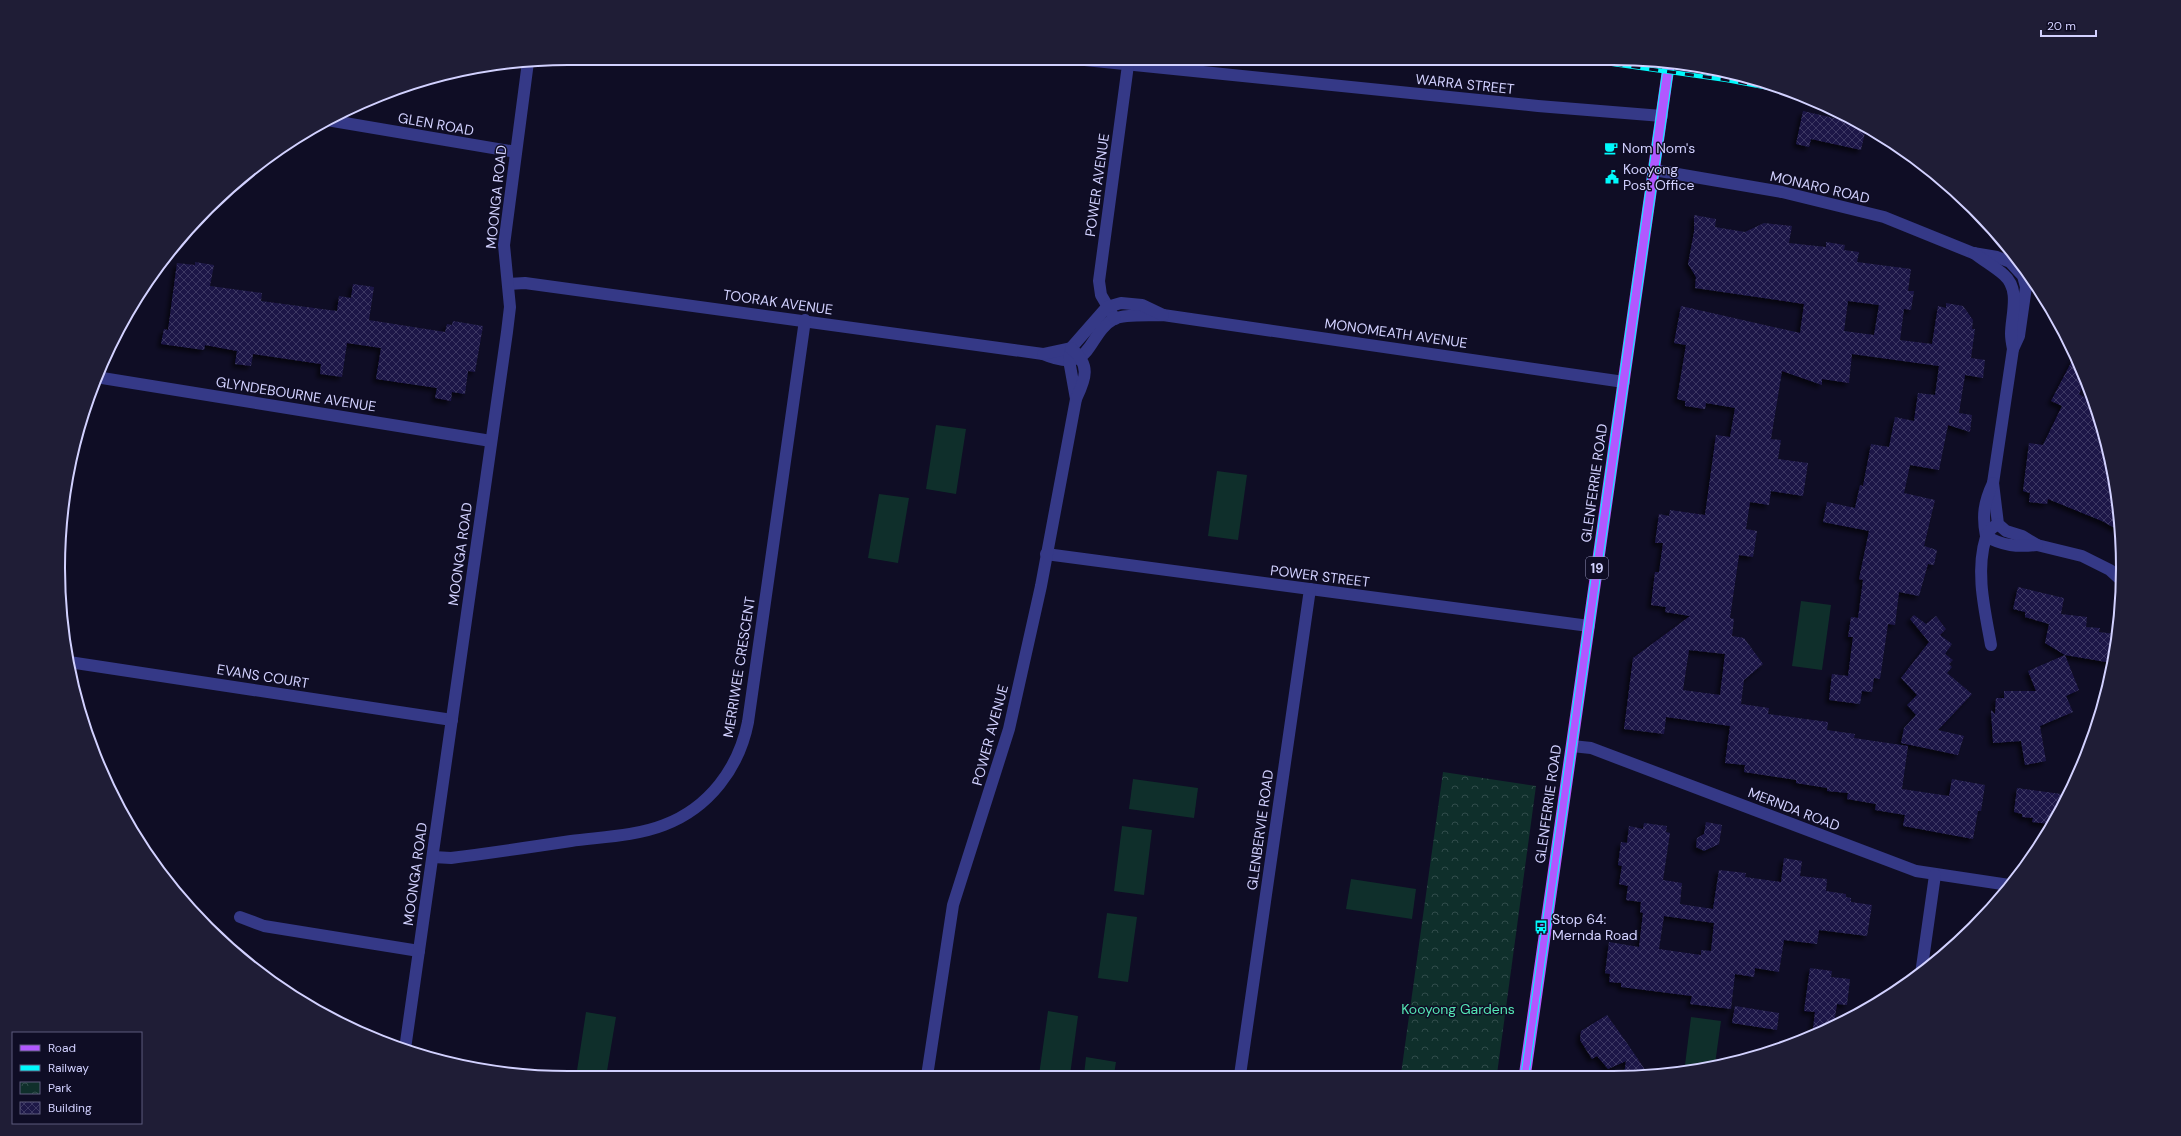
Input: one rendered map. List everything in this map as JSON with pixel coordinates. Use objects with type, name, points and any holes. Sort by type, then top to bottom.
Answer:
[{"type":"main road","name":"GLENFERRIE ROAD","points":[[1525,1071],[1668,68]]},
{"type":"street","name":"WARRA STREET","points":[[1128,65],[1538,106],[1662,116]]},
{"type":"street","name":"POWER AVENUE","points":[[1114,319],[1101,296],[1099,281],[1128,65]]},
{"type":"street","name":"MOONGA ROAD","points":[[406,1044],[509,313],[504,245],[527,67]]},
{"type":"street","name":"GLEN ROAD","points":[[337,122],[516,152]]},
{"type":"street","name":"MONARO ROAD","points":[[1654,170],[1782,192],[1884,217],[1974,253],[2004,275],[2010,282],[2014,296],[2011,334],[2013,349],[1993,483],[1998,524]]},
{"type":"street","name":"TOORAK AVENUE","points":[[508,284],[525,283],[805,320],[1043,354],[1060,361],[1070,354]]},
{"type":"street","name":"MONOMEATH AVENUE","points":[[1107,307],[1121,303],[1142,305],[1163,315]]},
{"type":"street","points":[[1107,307],[1070,354],[1081,357],[1092,346],[1106,325],[1114,319]]},
{"type":"street","name":"MONOMEATH AVENUE","points":[[1114,319],[1123,316],[1144,317],[1163,315],[1624,382]]},
{"type":"street","name":"MERRIWEE CRESCENT","points":[[433,857],[451,858],[622,834],[663,826],[685,816],[699,805],[732,769],[746,735],[805,320]]},
{"type":"street","name":"POWER AVENUE","points":[[1070,354],[1076,399]]},
{"type":"street","name":"POWER AVENUE","points":[[928,1071],[953,905],[1009,729],[1046,554],[1076,399],[1083,385],[1085,372],[1081,357]]},
{"type":"street","name":"GLYNDEBOURNE AVENUE","points":[[102,378],[491,441]]},
{"type":"street","name":"MONARO ROAD","points":[[1991,645],[1982,586],[1986,536],[1983,511],[1985,499],[1993,483]]},
{"type":"street","points":[[2037,545],[2022,536],[2006,531],[1998,524],[1986,536],[1997,544],[2019,546],[2037,545],[2082,556],[2110,570],[2116,575]]},
{"type":"street","name":"POWER STREET","points":[[1046,554],[1589,626]]},
{"type":"street","name":"GLENBERVIE ROAD","points":[[1241,1071],[1310,590]]},
{"type":"street","name":"EVANS COURT","points":[[74,663],[452,720]]},
{"type":"street","name":"MERNDA ROAD","points":[[1572,746],[1591,748],[1916,871],[2004,884]]},
{"type":"street","points":[[1922,964],[1935,875]]},
{"type":"street","points":[[240,917],[264,926],[419,951]]},
{"type":"green space","points":[[936,425],[966,429],[956,494],[926,489]]},
{"type":"green space","points":[[1217,471],[1247,475],[1238,540],[1208,536]]},
{"type":"green space","points":[[879,494],[909,498],[898,563],[868,558]]},
{"type":"green space","points":[[1801,601],[1831,605],[1822,670],[1792,666]]},
{"type":"green space","name":"Kooyong Gardens","points":[[1443,772],[1536,786],[1497,1071],[1401,1071]]},
{"type":"green space","points":[[1133,779],[1198,788],[1194,818],[1129,809]]},
{"type":"green space","points":[[1122,826],[1152,830],[1144,895],[1114,891]]},
{"type":"green space","points":[[1351,879],[1416,889],[1412,919],[1346,909]]},
{"type":"green space","points":[[1107,913],[1137,917],[1128,982],[1098,978]]},
{"type":"green space","points":[[1048,1011],[1078,1016],[1071,1071],[1040,1071]]},
{"type":"green space","points":[[586,1012],[616,1017],[607,1071],[577,1071]]},
{"type":"green space","points":[[1691,1017],[1721,1021],[1716,1060],[1685,1066]]},
{"type":"green space","points":[[1086,1057],[1116,1062],[1115,1071],[1084,1071]]},
{"type":"building","points":[[1803,111],[1840,119],[1865,132],[1861,150],[1811,139],[1809,147],[1796,144]]},
{"type":"building","points":[[1694,215],[1716,219],[1715,227],[1745,232],[1764,223],[1792,226],[1789,243],[1826,247],[1826,242],[1845,245],[1844,250],[1859,252],[1857,262],[1911,269],[1908,291],[1914,291],[1911,310],[1904,309],[1900,340],[1932,344],[1938,306],[1946,308],[1946,303],[1963,306],[1973,320],[1972,329],[1975,329],[1971,358],[1985,360],[1983,378],[1965,375],[1959,413],[1972,415],[1970,432],[1948,425],[1939,470],[1910,465],[1904,493],[1935,500],[1924,546],[1937,550],[1934,565],[1928,564],[1919,596],[1899,592],[1895,625],[1888,624],[1880,679],[1874,678],[1872,692],[1862,691],[1860,704],[1829,700],[1832,674],[1848,676],[1853,637],[1848,637],[1851,617],[1858,618],[1863,580],[1859,579],[1869,531],[1823,522],[1827,502],[1855,508],[1860,485],[1863,486],[1871,444],[1889,447],[1895,417],[1914,421],[1918,393],[1935,395],[1939,366],[1852,354],[1849,383],[1822,379],[1822,385],[1782,371],[1771,439],[1781,440],[1778,459],[1808,463],[1803,496],[1771,491],[1769,505],[1750,502],[1746,529],[1757,531],[1753,557],[1739,555],[1730,618],[1734,619],[1732,636],[1744,638],[1763,664],[1744,680],[1741,704],[1769,708],[1768,714],[1828,722],[1827,730],[1855,734],[1854,738],[1908,746],[1902,789],[1949,796],[1952,779],[1985,785],[1981,811],[1978,811],[1973,839],[1903,826],[1905,815],[1875,810],[1876,804],[1847,799],[1848,793],[1827,791],[1827,788],[1796,783],[1796,780],[1744,772],[1745,765],[1725,763],[1730,726],[1666,717],[1664,734],[1624,729],[1633,658],[1690,616],[1665,612],[1666,607],[1651,605],[1655,572],[1659,572],[1663,543],[1655,543],[1659,514],[1669,516],[1670,510],[1705,515],[1716,435],[1730,437],[1735,408],[1706,403],[1705,409],[1685,406],[1685,401],[1677,399],[1686,345],[1674,343],[1681,306],[1800,333],[1804,304],[1695,288],[1696,277],[1688,264],[1694,232]],"holes":[[[1848,301],[1879,305],[1874,335],[1844,331]],[[1689,650],[1725,654],[1720,695],[1683,690]]]},
{"type":"building","points":[[195,262],[214,265],[210,286],[262,293],[261,301],[337,311],[339,296],[351,298],[353,284],[374,287],[369,320],[445,332],[447,324],[452,325],[453,321],[483,326],[475,372],[468,371],[465,394],[452,392],[451,401],[435,398],[437,388],[376,379],[381,348],[347,343],[342,377],[320,374],[321,364],[253,354],[251,366],[235,364],[237,351],[205,345],[204,350],[161,344],[164,329],[168,330],[177,263],[195,265]]},
{"type":"building","points":[[2071,362],[2082,387],[2079,394],[2086,398],[2099,438],[2112,502],[2114,528],[2102,521],[2048,499],[2047,504],[2029,502],[2030,493],[2023,491],[2029,443],[2043,445],[2062,406],[2051,401]]},
{"type":"building","points":[[2018,587],[2064,598],[2061,614],[2087,617],[2086,627],[2100,628],[2099,632],[2112,634],[2107,662],[2065,655],[2045,643],[2049,624],[2025,617],[2025,612],[2013,609]]},
{"type":"building","points":[[1914,615],[1926,624],[1936,616],[1946,629],[1940,635],[1952,644],[1945,654],[1953,660],[1949,664],[1952,667],[1947,673],[1972,694],[1938,730],[1964,736],[1958,755],[1901,743],[1904,728],[1916,715],[1907,705],[1917,695],[1901,678],[1929,642],[1910,619]]},
{"type":"building","points":[[2065,655],[2079,690],[2066,696],[2073,712],[2040,726],[2046,761],[2025,765],[2021,741],[1993,743],[1991,710],[1995,714],[1996,698],[2004,698],[2004,691],[2036,691],[2028,671]]},
{"type":"building","points":[[2017,788],[2062,794],[2047,824],[2032,822],[2033,818],[2022,817],[2022,814],[2014,812]]},
{"type":"building","points":[[1706,822],[1722,825],[1719,844],[1704,851],[1696,847],[1697,838],[1704,834]]},
{"type":"building","points":[[1644,823],[1667,826],[1666,832],[1670,833],[1663,880],[1682,883],[1680,904],[1713,909],[1719,870],[1746,873],[1745,877],[1781,882],[1784,858],[1802,861],[1800,876],[1827,879],[1826,891],[1846,894],[1846,897],[1851,898],[1851,902],[1872,905],[1867,936],[1819,930],[1817,944],[1784,940],[1779,972],[1755,968],[1754,977],[1735,974],[1731,1009],[1690,1004],[1692,996],[1621,987],[1621,983],[1609,982],[1610,974],[1605,973],[1609,942],[1639,947],[1643,913],[1640,912],[1641,902],[1626,900],[1628,886],[1619,884],[1622,866],[1618,865],[1621,842],[1627,843],[1629,826],[1643,829]],"holes":[[[1664,916],[1714,923],[1711,951],[1701,950],[1701,955],[1659,949]]]},
{"type":"building","points":[[1810,968],[1832,971],[1831,977],[1850,979],[1847,1005],[1837,1004],[1835,1019],[1813,1029],[1815,1012],[1804,1011]]},
{"type":"building","points":[[1735,1006],[1779,1013],[1777,1030],[1732,1023]]},
{"type":"building","points":[[1607,1015],[1645,1070],[1625,1071],[1626,1061],[1608,1069],[1597,1056],[1592,1059],[1580,1040],[1581,1031]]},
{"type":"tram line","points":[[1521,1071],[1663,68]]},
{"type":"tram line","points":[[1529,1071],[1673,68]]},
{"type":"railway","points":[[1623,65],[1751,85]]},
{"type":"place","name":"Nom Nom's","points":[[1611,148]]},
{"type":"place","name":"Kooyong Post Office","points":[[1612,177]]},
{"type":"place","name":"Stop 64: Mernda Road","points":[[1541,927]]}]
